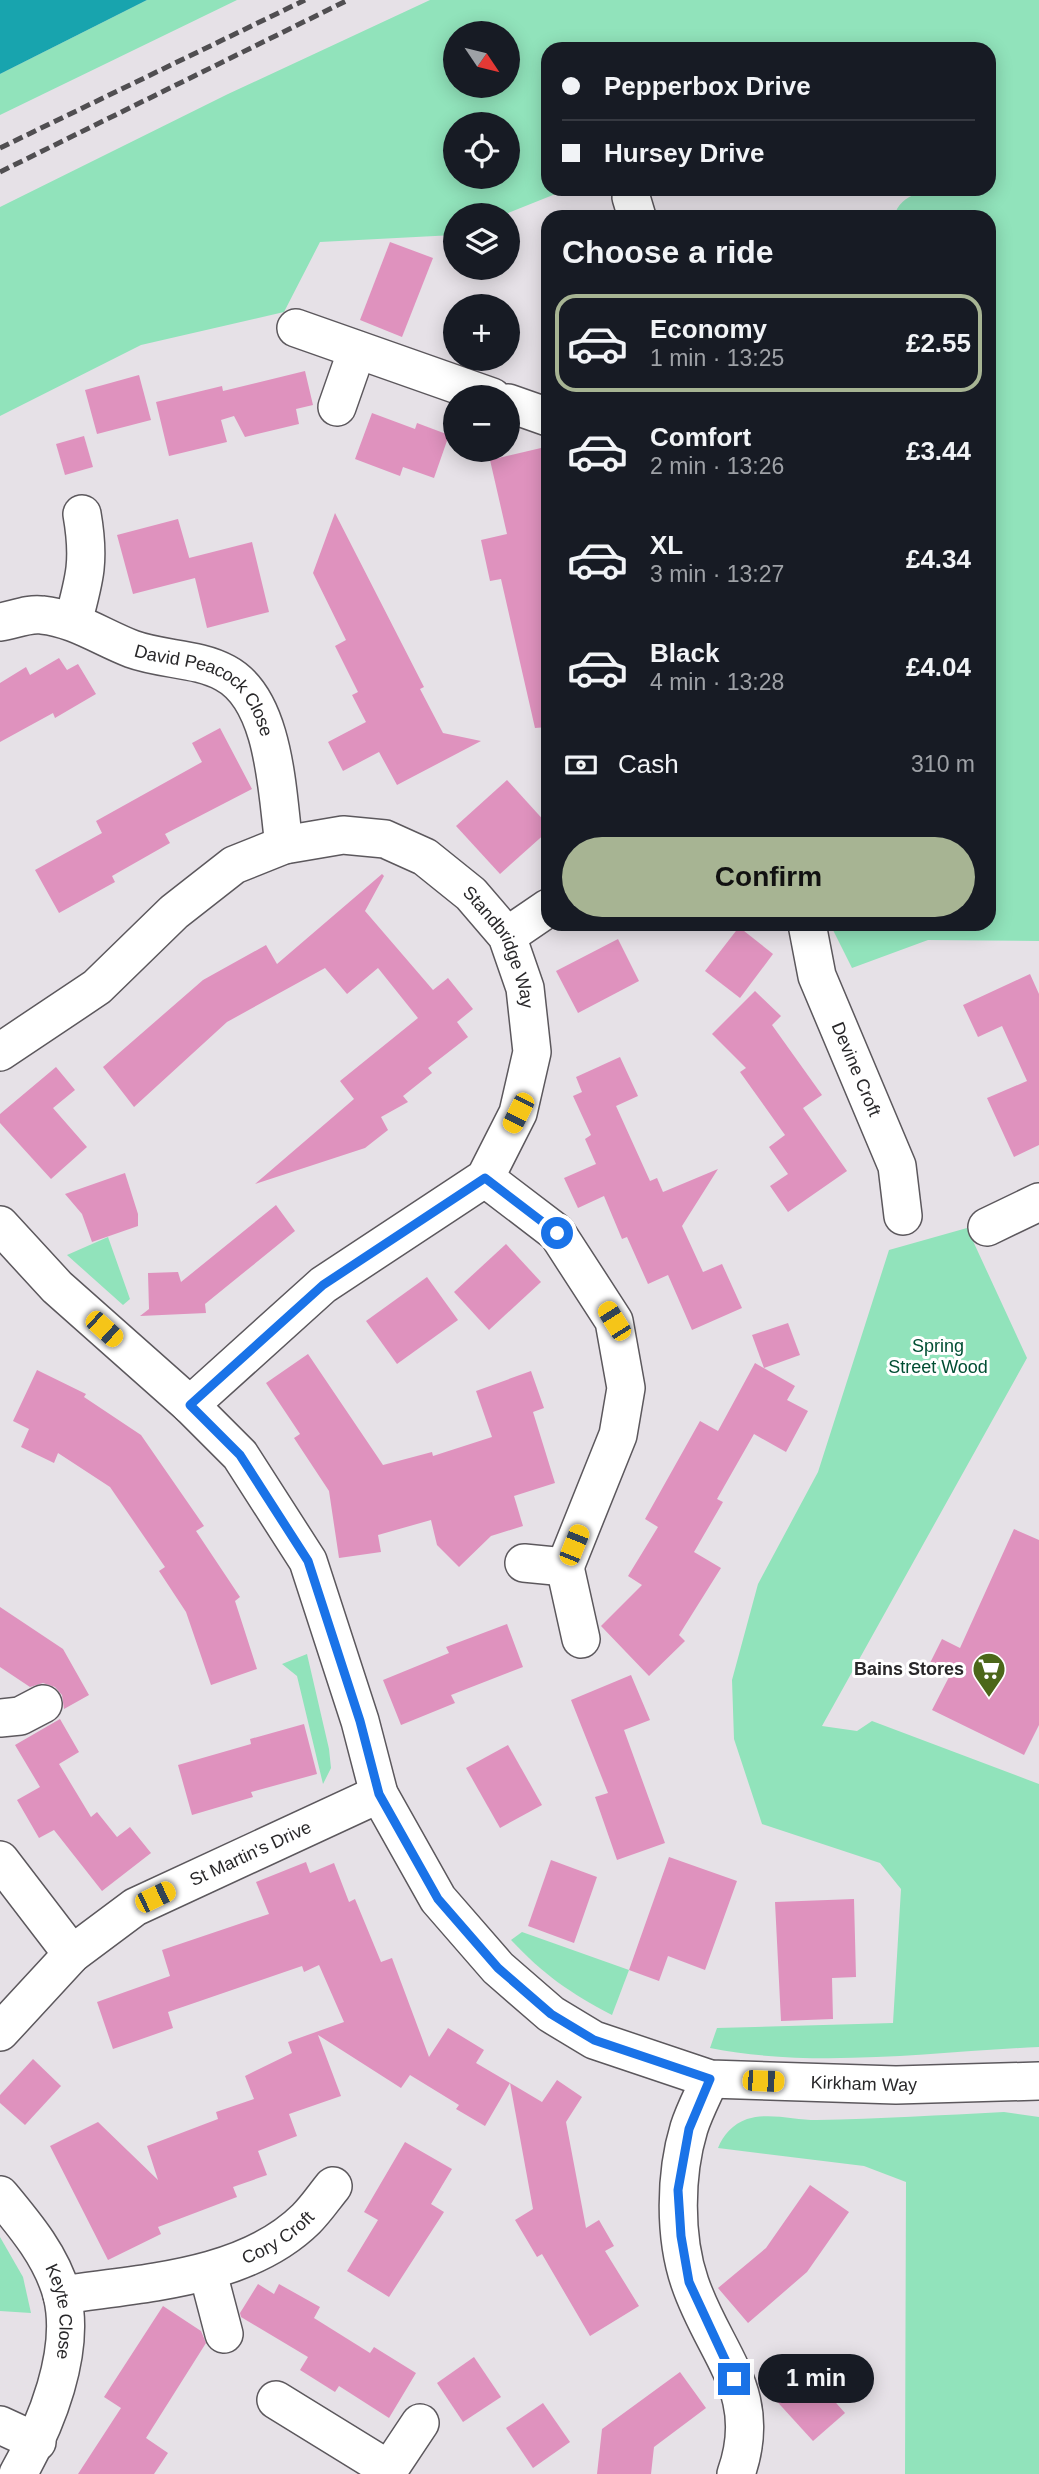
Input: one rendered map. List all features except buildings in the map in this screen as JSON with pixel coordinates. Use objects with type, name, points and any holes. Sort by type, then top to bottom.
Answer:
[{"type":"street","points":[[296,328],[458,385]]},
{"type":"street","points":[[337,407],[357,350]]},
{"type":"street","points":[[520,407],[541,414]]},
{"type":"street","points":[[73,622],[86,575],[89,551],[82,514]]},
{"type":"street","name":"David Peacock Close","points":[[0,622],[40,614],[73,622],[153,657],[202,665],[226,673],[245,689],[259,713],[270,743],[284,845]]},
{"type":"street","name":"Standbridge Way","points":[[0,1052],[97,987],[174,912],[234,865],[284,845],[343,835],[385,839],[425,857],[462,887],[507,936],[525,988],[532,1052],[518,1113],[485,1178],[323,1285],[190,1405]]},
{"type":"street","points":[[507,936],[541,913]]},
{"type":"street","name":"Devine Croft","points":[[808,931],[817,976],[897,1166],[903,1216]]},
{"type":"street","points":[[485,1178],[557,1233],[614,1321],[626,1388],[618,1435],[565,1567],[582,1639]]},
{"type":"street","points":[[987,1227],[1039,1202]]},
{"type":"street","name":"Kirkham Way","points":[[0,1225],[57,1287],[190,1405],[240,1455],[308,1561],[360,1721],[379,1794],[438,1899],[498,1968],[551,2014],[594,2040],[710,2079],[895,2085],[1039,2081]]},
{"type":"street","points":[[524,1563],[565,1567]]},
{"type":"street","points":[[0,1718],[20,1716],[43,1704]]},
{"type":"street","name":"St Martin's Drive","points":[[0,2032],[72,1954],[135,1907],[379,1794]]},
{"type":"street","points":[[0,1860],[72,1954]]},
{"type":"street","points":[[710,2079],[689,2129],[678,2190],[681,2236],[689,2282],[742,2396],[746,2424],[743,2453],[736,2474]]},
{"type":"street","name":"Cory Croft","points":[[62,2295],[208,2273],[274,2242],[305,2220],[334,2186]]},
{"type":"street","name":"Keyte Close","points":[[0,2195],[52,2267],[62,2295],[66,2322],[53,2402],[37,2442],[18,2474]]},
{"type":"street","points":[[208,2273],[224,2334]]},
{"type":"street","points":[[276,2400],[387,2472],[420,2423]]},
{"type":"street","points":[[0,2425],[37,2442]]},
{"type":"green space","points":[[147,0],[237,0],[0,115],[0,74]]},
{"type":"green space","points":[[430,0],[1039,0],[1039,941],[928,940],[852,968],[834,931],[996,931],[996,210],[897,210],[899,205],[911,196],[996,196],[996,42],[541,42],[541,196],[550,196],[520,208],[520,203],[443,203],[443,236],[320,242],[284,312],[141,345],[0,416],[0,207],[228,94]]},
{"type":"green space","name":"Spring Street Wood","points":[[967,1228],[1027,1358],[822,1726],[857,1731],[872,1721],[1039,1784],[1039,2047],[833,2058],[750,2054],[710,2048],[717,2028],[893,2023],[901,1889],[880,1863],[762,1824],[734,1739],[732,1680],[758,1584],[818,1472],[889,1250]]},
{"type":"green space","points":[[108,1237],[130,1299],[123,1305],[67,1255]]},
{"type":"green space","points":[[307,1654],[329,1749],[331,1768],[323,1784],[297,1676],[282,1664]]},
{"type":"green space","points":[[522,1932],[629,1970],[612,2015],[570,1991],[535,1963],[511,1940]]},
{"type":"green space","points":[[1004,2112],[1039,2117],[1039,2474],[905,2474],[906,2182],[864,2166],[718,2148],[733,2127],[755,2117],[817,2120]]},
{"type":"green space","points":[[0,2237],[23,2277],[31,2313],[0,2311]]},
{"type":"water","points":[[0,0],[147,0],[0,74]]},
{"type":"railway","points":[[0,148],[305,0]]},
{"type":"railway","points":[[0,172],[348,0]]},
{"type":"place","name":"Bains Stores","points":[[989,1699]]},
{"type":"route","points":[[557,1233],[485,1178],[323,1285],[190,1405],[240,1455],[308,1561],[360,1721],[379,1794],[438,1899],[498,1968],[551,2014],[594,2040],[710,2079],[689,2129],[678,2190],[681,2236],[689,2282],[734,2379]]}]
